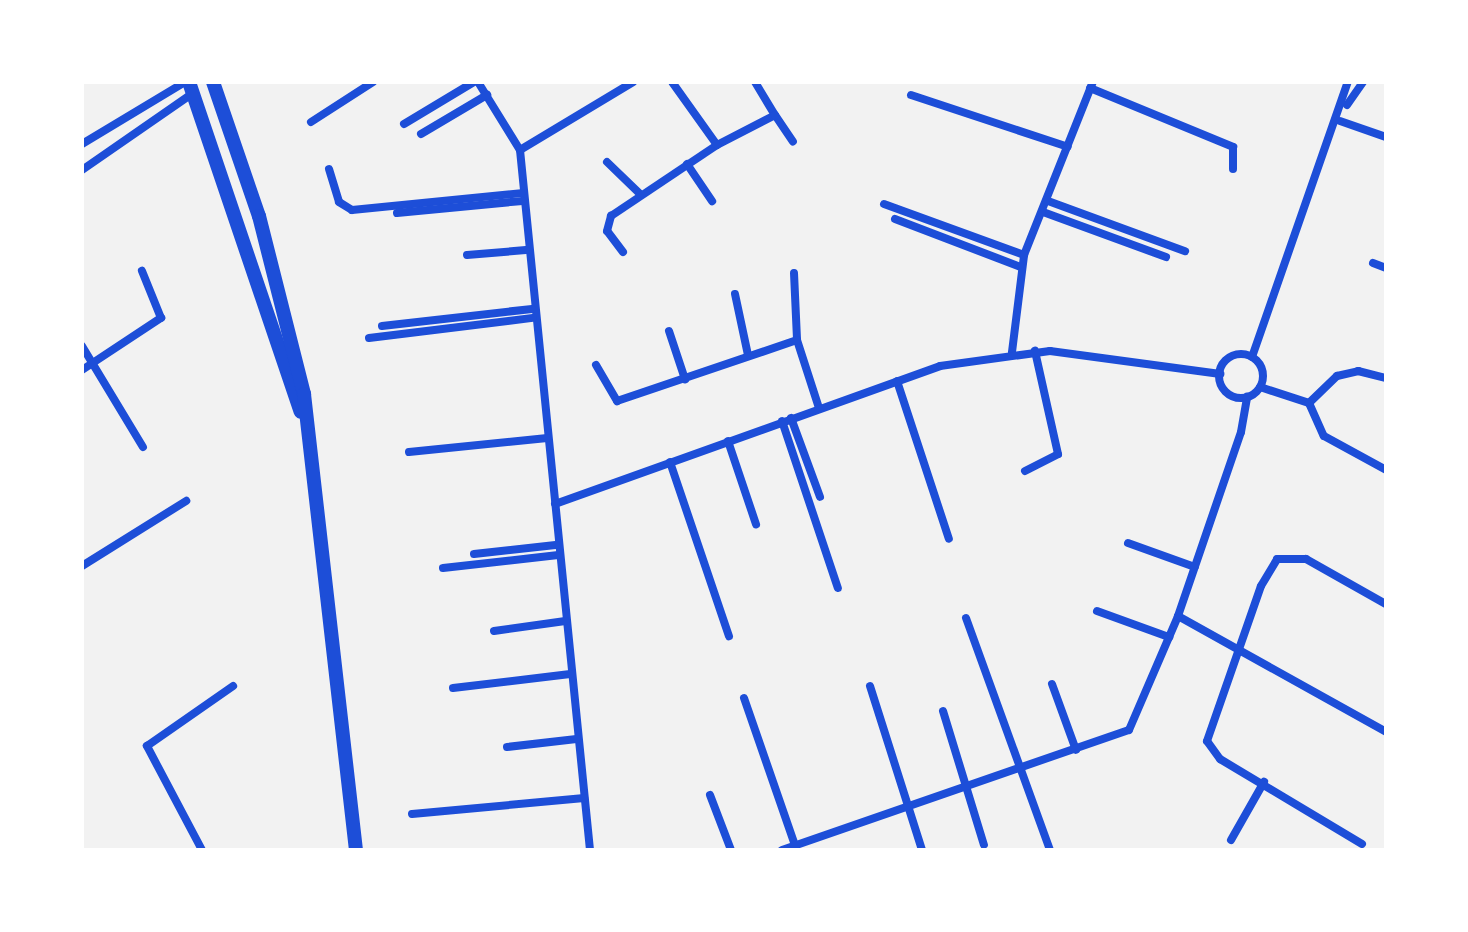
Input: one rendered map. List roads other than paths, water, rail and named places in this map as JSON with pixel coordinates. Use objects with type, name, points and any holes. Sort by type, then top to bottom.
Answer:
[{"type":"main road","points":[[213,82],[281,292],[305,420],[356,850]]},
{"type":"main road","points":[[189,85],[305,420]]},
{"type":"street","points":[[311,122],[373,82]]},
{"type":"street","points":[[404,124],[476,82],[520,150],[526,250],[590,850]]},
{"type":"street","points":[[520,150],[621,85],[633,82]]},
{"type":"street","points":[[672,82],[717,145]]},
{"type":"street","points":[[755,82],[793,142]]},
{"type":"street","points":[[1345,109],[1348,82]]},
{"type":"street","points":[[1252,357],[1340,121],[1363,82]]},
{"type":"street","points":[[82,144],[189,85]]},
{"type":"street","points":[[82,170],[189,85]]},
{"type":"street","points":[[1012,352],[1024,255],[1092,85],[1233,147],[1233,169]]},
{"type":"street","points":[[421,134],[487,95]]},
{"type":"street","points":[[911,95],[1068,147]]},
{"type":"street","points":[[623,252],[607,225],[641,195],[687,164],[775,115]]},
{"type":"street","points":[[1340,121],[1386,137]]},
{"type":"street","points":[[607,162],[641,195]]},
{"type":"street","points":[[687,164],[712,201]]},
{"type":"street","points":[[329,169],[339,202],[352,210],[522,197]]},
{"type":"street","points":[[397,213],[522,197]]},
{"type":"street","points":[[1048,201],[1185,251]]},
{"type":"street","points":[[884,204],[1024,255]]},
{"type":"street","points":[[1043,212],[1166,257]]},
{"type":"street","points":[[895,219],[1021,267]]},
{"type":"street","points":[[467,255],[526,250]]},
{"type":"street","points":[[1373,263],[1386,268]]},
{"type":"street","points":[[82,370],[163,316],[142,271]]},
{"type":"street","points":[[794,273],[797,340],[819,408]]},
{"type":"street","points":[[735,294],[748,355]]},
{"type":"street","points":[[382,326],[533,313]]},
{"type":"street","points":[[369,338],[533,313]]},
{"type":"street","points":[[669,331],[685,379]]},
{"type":"street","points":[[596,365],[617,401],[797,340]]},
{"type":"street","points":[[82,346],[143,447]]},
{"type":"street","points":[[555,504],[897,381],[1012,352],[1035,351],[1220,374]]},
{"type":"street","points":[[1025,471],[1058,454],[1035,351]]},
{"type":"street","points":[[782,850],[796,848],[1129,730],[1178,616],[1247,397],[1260,387],[1262,367],[1252,357],[1232,356],[1220,374]]},
{"type":"street","points":[[1309,403],[1337,376],[1358,371],[1386,378]]},
{"type":"street","points":[[1220,374],[1227,392],[1247,397]]},
{"type":"street","points":[[897,381],[949,539]]},
{"type":"street","points":[[1260,387],[1309,403],[1324,436],[1386,470]]},
{"type":"street","points":[[787,420],[820,497]]},
{"type":"street","points":[[787,420],[838,588]]},
{"type":"street","points":[[409,452],[547,438]]},
{"type":"street","points":[[728,441],[756,524]]},
{"type":"street","points":[[670,462],[729,636]]},
{"type":"street","points":[[82,566],[186,501]]},
{"type":"street","points":[[1128,543],[1195,567]]},
{"type":"street","points":[[474,554],[556,545]]},
{"type":"street","points":[[443,568],[558,555]]},
{"type":"street","points":[[1362,844],[1264,782],[1220,759],[1207,741],[1261,586],[1282,556],[1306,559],[1386,604]]},
{"type":"street","points":[[1097,611],[1169,637]]},
{"type":"street","points":[[1178,616],[1239,647],[1386,732]]},
{"type":"street","points":[[966,618],[1050,850]]},
{"type":"street","points":[[494,631],[565,621]]},
{"type":"street","points":[[453,688],[570,674]]},
{"type":"street","points":[[1052,684],[1076,750]]},
{"type":"street","points":[[202,850],[147,746],[233,686]]},
{"type":"street","points":[[870,686],[922,850]]},
{"type":"street","points":[[744,698],[796,848]]},
{"type":"street","points":[[943,711],[984,845]]},
{"type":"street","points":[[507,747],[577,739]]},
{"type":"street","points":[[1231,840],[1264,782]]},
{"type":"street","points":[[710,795],[731,850]]},
{"type":"street","points":[[412,814],[584,798]]}]
